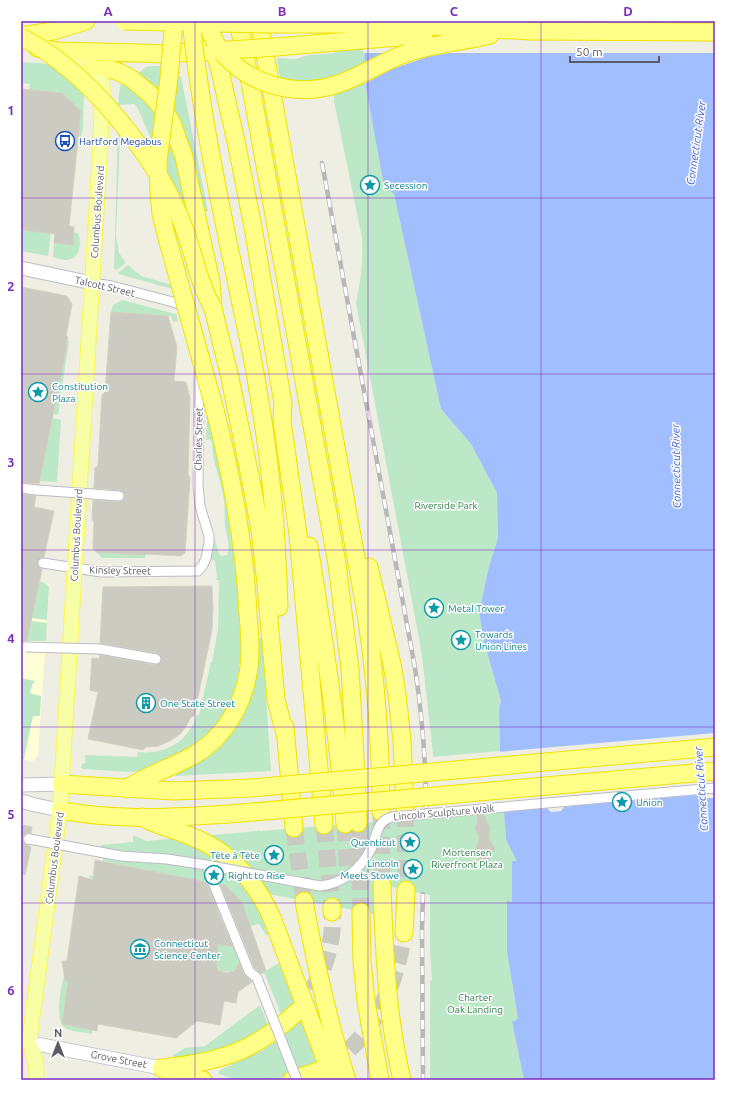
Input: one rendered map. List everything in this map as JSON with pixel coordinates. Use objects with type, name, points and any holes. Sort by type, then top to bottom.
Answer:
[{"type":"highway","points":[[21,36],[53,31],[86,21]]},
{"type":"highway","points":[[124,21],[406,25],[506,30],[715,32]]},
{"type":"highway","points":[[126,789],[145,777],[185,761],[210,744],[222,731],[240,702],[246,682],[250,646],[244,559],[234,494],[215,410],[167,238],[159,192],[159,150],[169,78],[174,21]]},
{"type":"highway","points":[[191,21],[196,70],[209,147],[262,409],[273,497],[286,737],[294,828]]},
{"type":"highway","points":[[205,21],[219,48],[239,68],[266,83],[281,88],[297,90],[316,89],[337,85],[414,50],[434,45],[479,38],[506,30]]},
{"type":"highway","points":[[205,21],[219,66],[240,160],[283,403],[289,421],[325,646],[341,768],[352,823],[351,689],[338,571],[238,21]]},
{"type":"highway","points":[[265,23],[366,613],[373,662],[380,760],[381,812]]},
{"type":"highway","points":[[21,47],[58,51],[163,54],[506,30]]},
{"type":"highway","points":[[21,36],[52,55],[75,74],[113,114],[140,148],[160,179],[178,214],[190,244],[204,290],[213,308]]},
{"type":"highway","points":[[90,66],[113,70],[126,75],[145,89],[164,110],[172,123],[180,145],[194,201],[211,282],[213,308],[242,432],[256,508],[268,607],[276,700],[286,737]]},
{"type":"highway","points":[[283,403],[282,421],[298,534],[324,825]]},
{"type":"highway","points":[[349,519],[358,532],[365,551],[395,678],[402,741],[404,810]]},
{"type":"highway","points":[[61,784],[126,789],[192,791],[251,788],[715,747]]},
{"type":"highway","points":[[60,810],[94,815],[142,817],[253,812],[715,771]]},
{"type":"highway","points":[[142,817],[216,848],[234,862],[253,883],[264,900],[273,920],[327,1075],[292,1080]]},
{"type":"highway","points":[[382,885],[384,960],[387,993],[396,1053],[402,1080]]},
{"type":"highway","points":[[404,933],[406,890]]},
{"type":"highway","points":[[304,901],[320,980],[333,1033],[347,1080]]},
{"type":"highway","points":[[356,911],[368,1018],[380,1080]]},
{"type":"highway","points":[[161,1068],[200,1063],[237,1053],[267,1036],[298,1011]]},
{"type":"highway","points":[[161,1068],[180,1076],[203,1080]]},
{"type":"main road","name":"Columbus Boulevard","points":[[36,1080],[36,1060],[24,1046],[60,810],[100,153],[102,85],[100,77],[90,66],[75,57],[58,51]]},
{"type":"main road","name":"Talcott Street","points":[[21,268],[92,283]]},
{"type":"main road","points":[[21,785],[61,784]]},
{"type":"main road","points":[[21,801],[60,810]]},
{"type":"main road","name":"Grove Street","points":[[24,1046],[161,1068]]},
{"type":"street","name":"Talcott Street","points":[[92,283],[112,286],[187,307]]},
{"type":"street","name":"Charles Street","points":[[187,307],[194,315],[199,340],[198,486],[200,506],[210,542],[206,558],[198,570]]},
{"type":"street","points":[[21,488],[119,496]]},
{"type":"street","name":"Kinsley Street","points":[[43,563],[101,572],[198,570]]},
{"type":"street","points":[[24,647],[100,649],[156,660]]},
{"type":"street","name":"Lincoln Sculpture Walk","points":[[25,838],[121,856],[166,859],[206,865],[312,886],[328,886],[341,880],[358,867],[370,850],[378,826],[388,818],[715,788]]},
{"type":"street","points":[[206,865],[249,971],[257,978],[297,1080]]},
{"type":"shaded area","points":[[21,577],[45,583],[49,587],[38,755],[33,761],[21,759]]},
{"type":"green space","name":"Riverside Park","points":[[334,21],[363,21],[366,88],[384,186],[394,194],[441,409],[471,444],[497,493],[498,538],[489,566],[479,613],[484,642],[501,701],[499,710],[500,751],[433,757],[421,649],[356,303],[361,271],[362,238],[334,101],[335,77],[308,81],[280,79],[277,58],[296,59],[309,55],[335,53]]},
{"type":"green space","points":[[21,62],[51,64],[84,93],[83,129],[77,152],[81,111],[62,93],[29,90],[30,84],[21,83]]},
{"type":"green space","points":[[163,66],[159,95],[137,75],[146,67]]},
{"type":"green space","points":[[178,76],[181,77],[208,211],[204,212],[171,114]]},
{"type":"green space","points":[[123,83],[139,94],[156,111],[152,141],[138,109],[134,104],[118,105],[120,86]]},
{"type":"green space","points":[[118,131],[120,135],[116,236],[119,253],[126,263],[116,270],[114,269]]},
{"type":"green space","points":[[168,134],[171,139],[188,217],[165,177]]},
{"type":"green space","points":[[21,230],[51,233],[48,256],[21,251]]},
{"type":"green space","points":[[74,232],[78,233],[80,241],[79,250],[75,256],[67,260],[53,257],[54,243],[72,245]]},
{"type":"green space","points":[[128,265],[141,276],[172,285],[173,289],[118,274]]},
{"type":"green space","points":[[122,300],[176,314],[178,321],[173,322],[171,316],[111,312],[113,305]]},
{"type":"green space","points":[[67,340],[69,341],[58,415],[53,414]]},
{"type":"green space","points":[[209,411],[231,523],[236,562],[241,650],[238,678],[232,699],[218,723],[193,747],[145,770],[130,772],[83,769],[81,768],[82,764],[86,763],[85,755],[137,757],[138,752],[166,749],[174,745],[188,733],[197,715],[199,715],[212,662],[218,629],[219,580],[216,580],[215,561],[210,559],[215,540],[221,556],[227,555],[229,548],[225,525],[223,493],[213,456],[212,442],[210,439],[206,440],[207,414]]},
{"type":"green space","points":[[52,418],[61,420],[57,482],[39,481]]},
{"type":"green space","points":[[95,500],[100,502],[147,554],[145,555],[145,558],[102,558],[93,548],[94,522],[92,519],[93,502]]},
{"type":"green space","points":[[39,581],[45,583],[49,587],[47,620],[32,618]]},
{"type":"green space","points":[[31,621],[47,623],[46,641],[27,641]]},
{"type":"green space","points":[[262,638],[271,771],[176,776],[176,774],[197,761],[221,741],[255,639]]},
{"type":"green space","points":[[21,678],[35,681],[30,693],[41,696],[40,716],[33,716],[24,759],[21,759]]},
{"type":"green space","points":[[504,812],[506,840],[518,861],[512,861],[512,902],[507,901],[507,952],[518,1020],[512,1022],[524,1080],[430,1080],[430,980],[432,981],[430,950],[430,895],[374,883],[375,914],[248,890],[260,912],[268,935],[266,935],[259,924],[250,926],[225,885],[209,882],[220,908],[146,901],[152,871],[139,868],[132,900],[127,899],[130,867],[117,864],[112,885],[89,878],[90,875],[97,877],[108,872],[110,862],[103,861],[103,857],[98,856],[101,845],[133,842],[133,835],[146,841],[259,830]]},
{"type":"green space","points":[[210,942],[236,947],[244,967],[238,966],[231,972],[220,971],[216,965]]},
{"type":"green space","points":[[279,963],[295,1004],[282,1017],[264,972]]},
{"type":"green space","points":[[64,978],[65,981],[68,981],[62,1024],[59,1014]]},
{"type":"green space","points":[[260,1005],[269,1028],[237,1047],[174,1059],[173,1055],[185,1048],[205,1046]]},
{"type":"green space","points":[[301,1018],[319,1065],[289,1076],[273,1079],[253,1080],[233,1078],[218,1073],[220,1070],[263,1050],[282,1037]]},
{"type":"green space","points":[[62,1024],[92,1030],[92,1034],[70,1030]]},
{"type":"water","name":"Connecticut River","points":[[363,21],[715,21],[715,1080],[524,1080],[512,1022],[518,1019],[507,952],[507,901],[512,902],[512,861],[517,861],[506,840],[504,812],[509,811],[500,751],[499,710],[501,701],[484,642],[479,613],[489,566],[498,538],[497,493],[471,444],[441,409],[394,194],[384,186],[366,88]]},
{"type":"pier","points":[[361,21],[715,21],[715,53],[449,53],[427,57],[392,69],[364,84],[363,64],[383,53],[363,53]]},
{"type":"pier","points":[[715,733],[715,798],[708,798],[704,794],[630,801],[627,805],[617,806],[613,802],[564,807],[561,811],[551,812],[547,808],[502,812],[507,809],[498,752]]},
{"type":"building","points":[[21,89],[62,93],[81,111],[69,226],[74,227],[73,245],[54,243],[55,234],[21,230]]},
{"type":"building","name":"Constitution Plaza","points":[[21,287],[67,296],[72,304],[66,336],[68,337],[67,345],[39,484],[21,482]]},
{"type":"building","points":[[111,312],[168,316],[177,347],[174,381],[186,382],[190,398],[188,474],[190,478],[185,553],[181,556],[96,552],[93,548],[93,500],[119,502],[124,500],[125,496],[120,490],[94,488],[95,468],[98,465],[102,395],[105,392]]},
{"type":"building","points":[[21,494],[36,496],[34,507],[54,511],[44,557],[40,558],[37,562],[38,566],[42,569],[27,641],[21,644]]},
{"type":"building","points":[[212,586],[212,630],[194,716],[191,717],[185,728],[180,734],[170,741],[158,746],[146,747],[143,750],[88,739],[98,692],[90,690],[92,658],[99,659],[100,655],[155,665],[160,663],[162,660],[160,655],[157,653],[100,643],[103,587]]},
{"type":"building","points":[[477,815],[484,815],[490,827],[489,838],[495,849],[491,855],[489,863],[479,863],[476,850],[479,837],[475,828]]},
{"type":"building","points":[[21,825],[32,827],[31,833],[27,834],[23,838],[25,843],[31,847],[25,875],[21,874]]},
{"type":"building","name":"Connecticut Science Center","points":[[95,860],[206,882],[233,947],[218,944],[216,965],[219,971],[227,973],[234,971],[239,963],[244,974],[252,982],[238,992],[236,1003],[224,1001],[220,1025],[197,1021],[176,1038],[98,1024],[97,1031],[62,1024],[68,981],[65,981],[62,961],[67,961],[79,876],[93,880]]},
{"type":"building","points":[[220,884],[225,885],[242,902],[266,971],[261,974],[254,967]]},
{"type":"tunnel","points":[[21,558],[43,563]]},
{"type":"tunnel","points":[[405,810],[406,890]]},
{"type":"tunnel","points":[[381,812],[382,885]]},
{"type":"tunnel","points":[[358,823],[361,912]]},
{"type":"tunnel","points":[[345,824],[348,878]]},
{"type":"tunnel","points":[[324,825],[332,907]]},
{"type":"tunnel","points":[[294,828],[304,901]]},
{"type":"tunnel","points":[[298,1011],[313,988],[324,964],[331,939],[332,912]]},
{"type":"tunnel","points":[[330,1065],[346,1053],[359,1039],[371,1024],[381,1007],[389,990],[395,971],[404,933]]},
{"type":"railway","points":[[322,163],[415,668],[423,738],[426,808]]},
{"type":"railway","points":[[423,894],[423,1079]]},
{"type":"place","name":"Hartford Megabus","points":[[65,141]]},
{"type":"place","name":"Secession","points":[[370,185]]},
{"type":"place","name":"Constitution Plaza","points":[[38,392]]},
{"type":"place","name":"Metal Tower","points":[[434,608]]},
{"type":"place","name":"Towards Union Lines","points":[[461,640]]},
{"type":"place","name":"One State Street","points":[[146,703]]},
{"type":"place","name":"Union","points":[[622,802]]},
{"type":"place","name":"Quenticut","points":[[410,842]]},
{"type":"place","name":"Tête à Tête","points":[[274,855]]},
{"type":"place","name":"Lincoln Meets Stowe","points":[[413,869]]},
{"type":"place","name":"Right to Rise","points":[[214,875]]},
{"type":"place","name":"Connecticut Science Center","points":[[140,949]]},
{"type":"park label","name":"Mortensen Riverfront Plaza","points":[[467,858]]},
{"type":"park label","name":"Charter Oak Landing","points":[[475,1002]]}]
